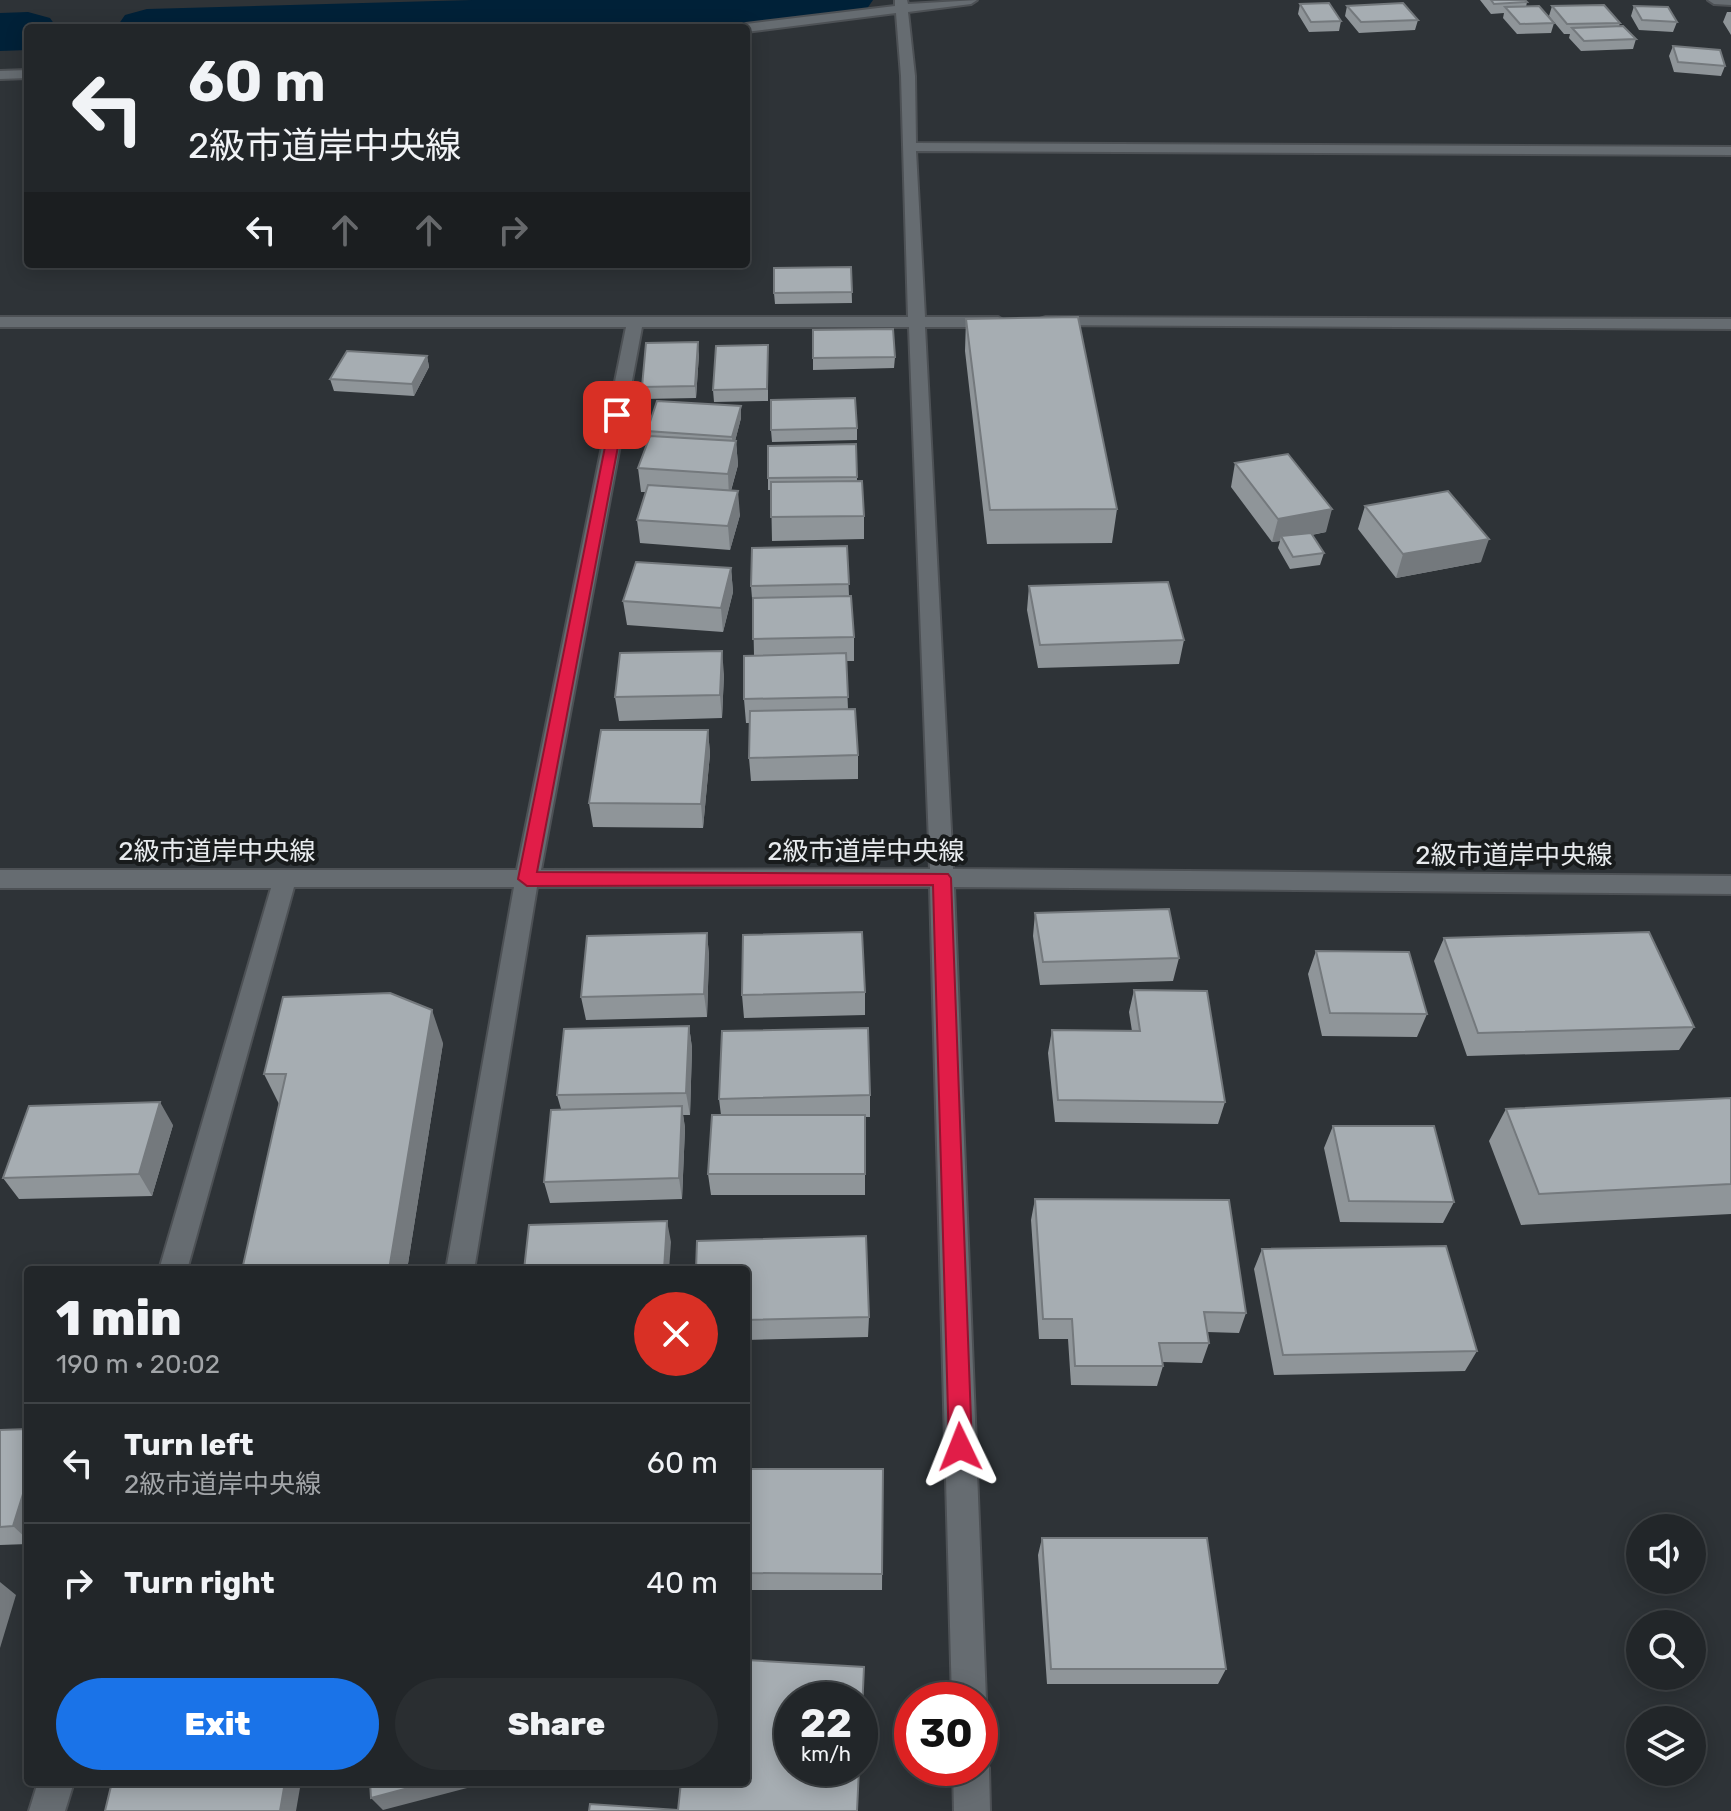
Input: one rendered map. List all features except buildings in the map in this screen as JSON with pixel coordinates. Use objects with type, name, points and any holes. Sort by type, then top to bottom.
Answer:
[{"type":"street","points":[[750,27],[901,4],[971,0]]},
{"type":"street","points":[[1714,0],[1731,1]]},
{"type":"street","points":[[901,4],[908,76],[942,878],[968,1682]]},
{"type":"street","points":[[0,75],[24,74]]},
{"type":"street","points":[[909,147],[1731,151]]},
{"type":"street","points":[[0,322],[1731,324]]},
{"type":"street","points":[[461,1266],[527,879],[635,322]]},
{"type":"street","name":"2級市道岸中央線","points":[[0,879],[942,878],[1731,885]]},
{"type":"street","points":[[174,1266],[285,879]]},
{"type":"street","points":[[47,1811],[55,1786]]},
{"type":"street","points":[[971,1786],[972,1811]]},
{"type":"waterway","points":[[285,24],[699,12],[843,0]]},
{"type":"waterway","points":[[0,32],[24,31]]},
{"type":"route","points":[[617,415],[527,879],[942,878],[960,1447]]}]
